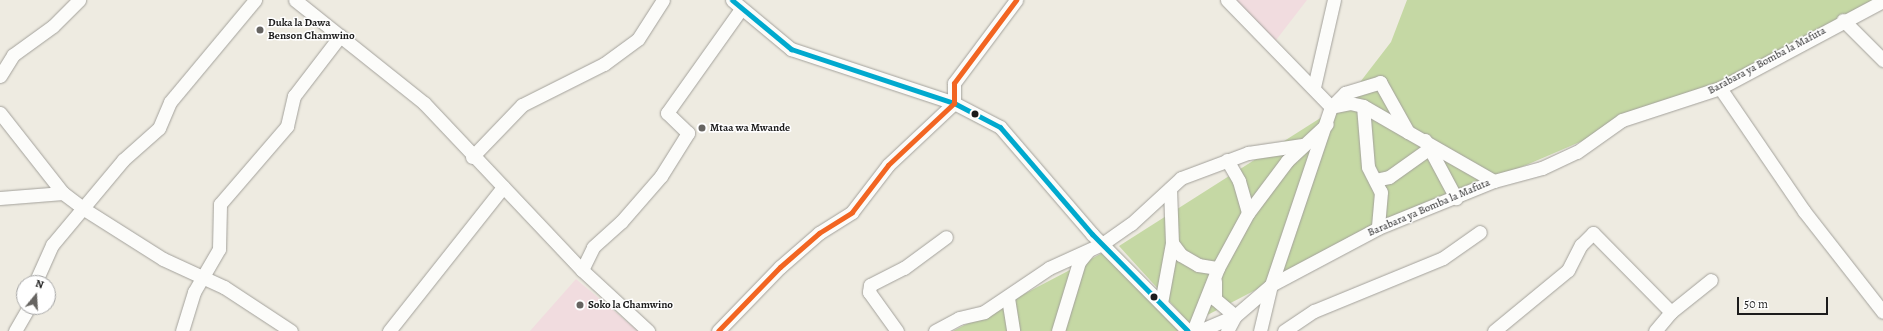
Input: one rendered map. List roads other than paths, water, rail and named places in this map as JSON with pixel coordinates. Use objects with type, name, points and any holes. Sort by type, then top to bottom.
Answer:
[{"type":"street","points":[[0,76],[13,55],[53,26],[79,0]]},
{"type":"street","points":[[39,275],[52,245],[84,209],[123,160],[158,128],[170,102],[255,0]]},
{"type":"street","points":[[295,0],[424,103],[472,157],[503,187],[582,270],[648,331]]},
{"type":"street","points":[[472,157],[522,105],[604,64],[638,39],[663,0]]},
{"type":"street","points":[[718,331],[780,267],[819,233],[852,212],[888,165],[954,103],[954,83],[1016,0]]},
{"type":"street","points":[[1227,0],[1331,107]]},
{"type":"street","points":[[1314,88],[1334,0]]},
{"type":"street","name":"Barabara ya Bomba la Mafuta","points":[[1199,331],[1235,316],[1271,285],[1378,228],[1456,198],[1494,181],[1515,177],[1577,152],[1622,120],[1720,88],[1843,20],[1881,1]]},
{"type":"street","points":[[582,270],[593,247],[621,222],[661,176],[688,133],[667,113],[736,5],[791,49],[954,103],[1000,127],[1102,244],[1188,331]]},
{"type":"street","points":[[1843,20],[1883,60]]},
{"type":"street","points":[[182,331],[202,274],[219,249],[220,204],[287,126],[294,96],[340,36]]},
{"type":"street","points":[[1260,331],[1271,285],[1327,124],[1331,107],[1346,93],[1380,82],[1408,132]]},
{"type":"street","points":[[1720,88],[1804,211],[1883,312]]},
{"type":"street","points":[[1331,107],[1350,103],[1364,106],[1408,132],[1426,145],[1494,181]]},
{"type":"street","points":[[1364,106],[1368,167],[1381,192],[1378,228]]},
{"type":"street","points":[[0,113],[64,193],[84,209],[163,259],[202,274],[291,331]]},
{"type":"street","points":[[1193,331],[1216,272],[1248,213],[1287,161],[1302,144],[1327,124]]},
{"type":"street","points":[[935,331],[1008,298],[1049,268],[1102,244],[1170,189],[1181,178],[1227,160],[1274,147],[1302,144]]},
{"type":"street","points":[[1375,180],[1389,177],[1426,145]]},
{"type":"street","points":[[1426,145],[1456,198]]},
{"type":"street","points":[[1227,160],[1240,181],[1248,213]]},
{"type":"street","points":[[1287,161],[1298,161],[1309,175]]},
{"type":"street","points":[[389,331],[503,187]]},
{"type":"street","points":[[1161,303],[1172,243],[1170,189]]},
{"type":"street","points":[[0,198],[64,193]]},
{"type":"street","points":[[1284,331],[1314,310],[1443,258],[1480,232]]},
{"type":"street","points":[[1494,331],[1568,270],[1581,245],[1593,233],[1671,312]]},
{"type":"street","points":[[897,331],[869,292],[870,285],[904,268],[946,237]]},
{"type":"street","points":[[1172,243],[1181,255],[1198,265],[1216,272]]},
{"type":"street","points":[[1058,331],[1079,262],[1088,251]]},
{"type":"street","points":[[1216,272],[1215,299],[1235,316],[1227,331]]},
{"type":"street","points":[[1655,331],[1671,312],[1711,280]]},
{"type":"street","points":[[1008,298],[1013,331]]},
{"type":"street","points":[[15,331],[24,315]]},
{"type":"place","name":"Duka la Dawa Benson Chamwino","points":[[260,30]]},
{"type":"place","name":"Mtaa wa Mwande","points":[[702,128]]},
{"type":"place","name":"Soko la Chamwino","points":[[580,305]]}]
